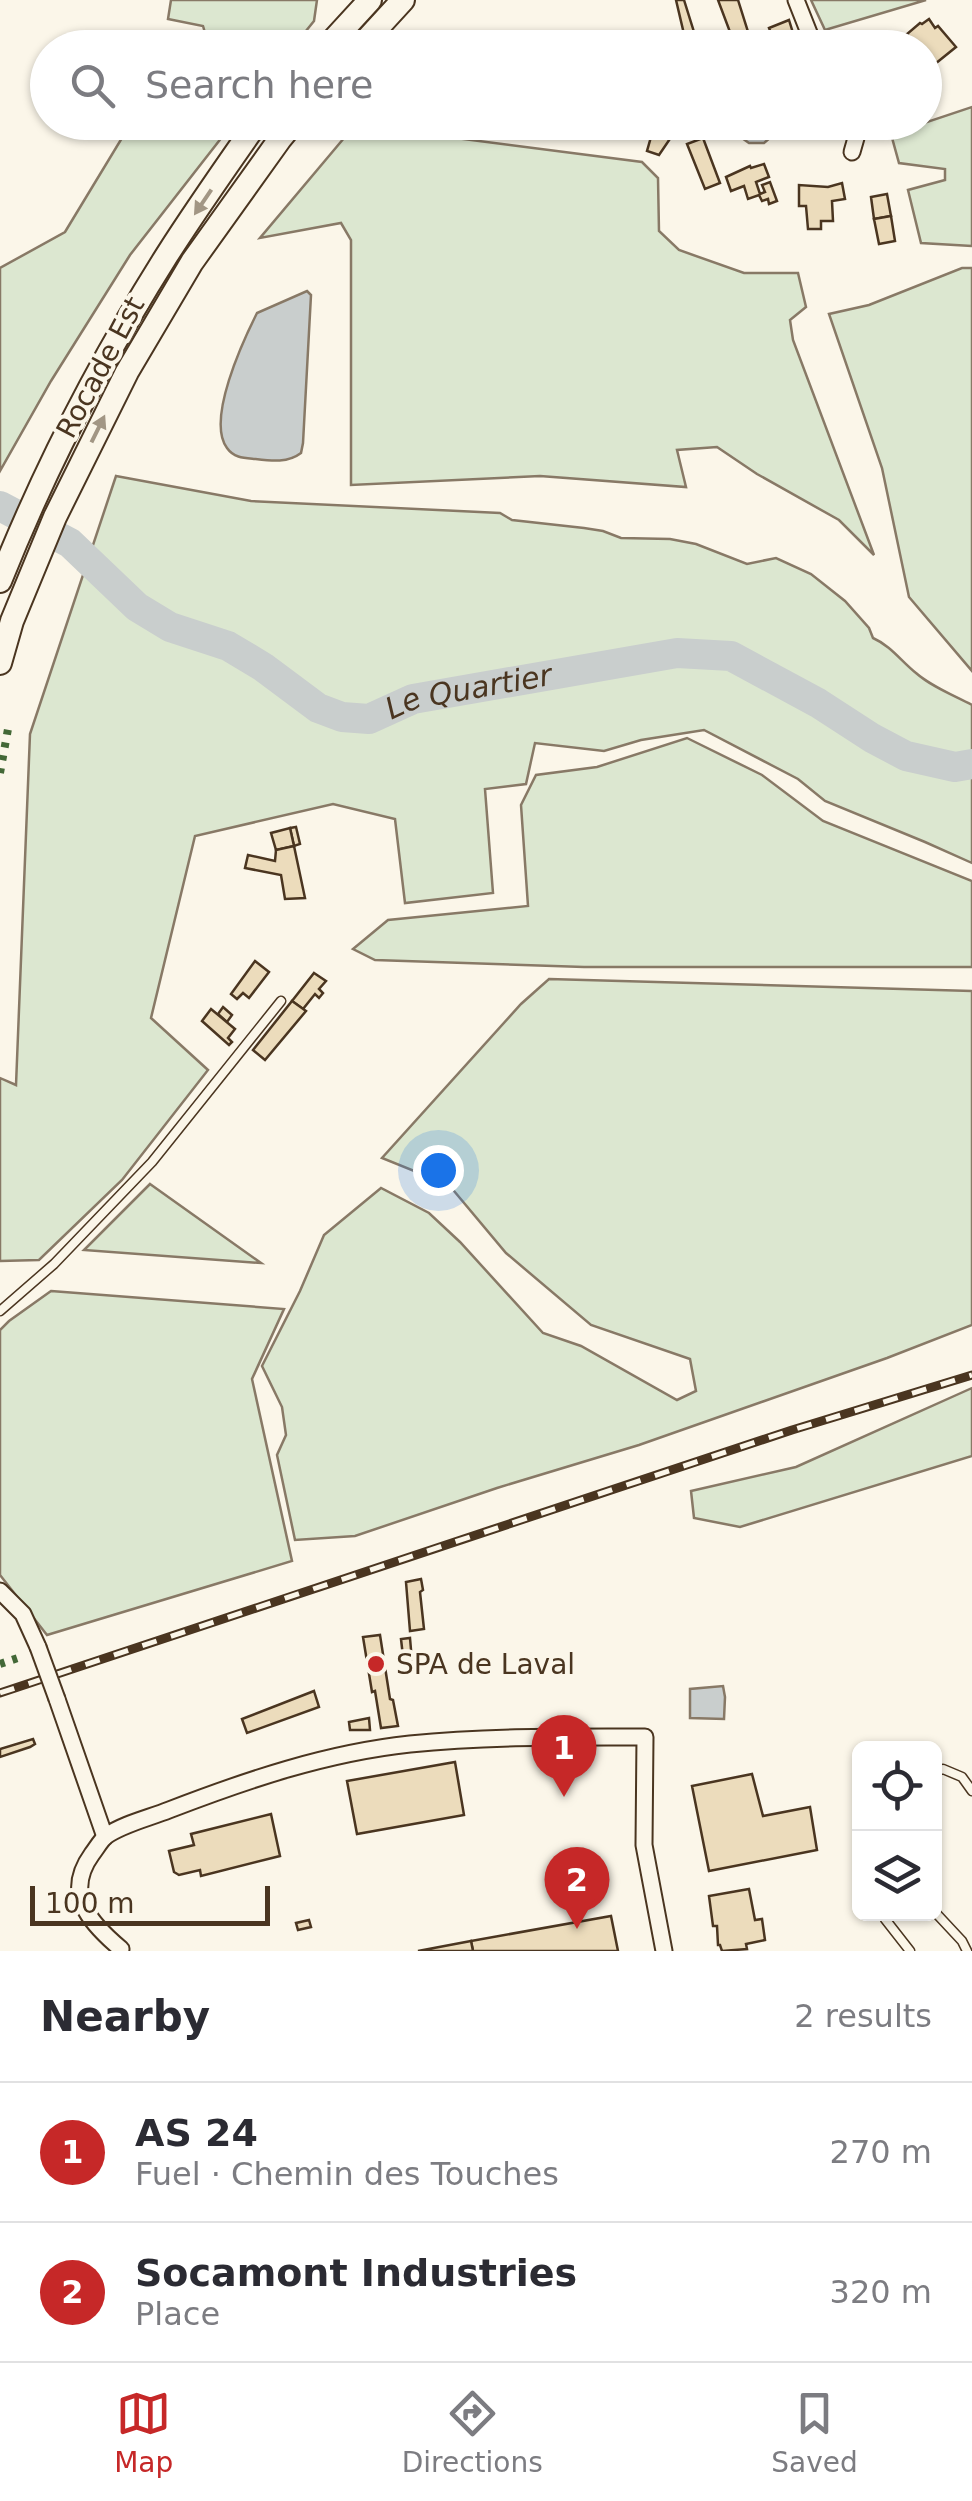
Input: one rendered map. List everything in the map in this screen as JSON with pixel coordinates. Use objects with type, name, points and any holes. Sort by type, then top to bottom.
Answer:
[{"type":"main road","points":[[342,30],[370,0]]},
{"type":"main road","points":[[376,30],[404,0]]},
{"type":"main road","name":"Rocade Est","points":[[0,581],[32,504],[100,370],[168,254],[244,140]]},
{"type":"main road","name":"Rocade Est","points":[[0,662],[12,621],[55,517],[127,372],[192,262],[281,140]]},
{"type":"street","points":[[796,0],[808,30]]},
{"type":"street","points":[[852,152],[855,140]]},
{"type":"street","points":[[0,1591],[23,1614],[38,1647],[104,1837]]},
{"type":"street","points":[[121,1949],[86,1915],[80,1895],[81,1874],[104,1837],[240,1783],[329,1758],[407,1744],[501,1737],[645,1737],[644,1845],[664,1951]]},
{"type":"lane","points":[[0,1311],[54,1264],[152,1162],[280,1001]]},
{"type":"lane","points":[[942,1769],[962,1778],[972,1790]]},
{"type":"lane","points":[[886,1921],[910,1951]]},
{"type":"lane","points":[[942,1921],[967,1951]]},
{"type":"green space","points":[[171,0],[317,0],[314,21],[307,30],[204,30],[203,26],[168,19]]},
{"type":"green space","points":[[811,0],[926,0],[825,30]]},
{"type":"green space","points":[[972,107],[972,246],[921,243],[908,190],[945,180],[945,169],[899,163],[893,140],[942,140],[942,117]]},
{"type":"green space","points":[[121,140],[220,140],[130,255],[0,471],[0,268],[65,232]]},
{"type":"green space","points":[[342,140],[471,140],[642,162],[658,178],[659,231],[679,250],[744,273],[798,273],[806,307],[790,320],[793,340],[874,555],[839,520],[717,447],[677,450],[686,487],[540,476],[351,485],[351,240],[341,223],[260,238]]},
{"type":"green space","points":[[962,268],[972,268],[972,671],[909,597],[882,468],[829,314],[869,305]]},
{"type":"green space","points":[[116,476],[251,501],[500,513],[512,520],[603,531],[621,538],[696,544],[747,564],[776,558],[811,574],[845,601],[873,638],[922,678],[972,705],[972,863],[825,801],[798,779],[704,730],[641,740],[604,751],[535,743],[526,784],[485,789],[493,893],[405,903],[395,819],[333,804],[195,836],[151,1018],[208,1070],[122,1180],[39,1260],[0,1261],[0,1078],[16,1085],[30,734]]},
{"type":"green space","points":[[687,738],[762,775],[823,821],[972,881],[972,967],[584,967],[375,960],[353,949],[388,920],[528,906],[521,805],[536,775],[597,767]]},
{"type":"green space","points":[[549,979],[972,991],[972,1325],[639,1445],[355,1536],[295,1540],[277,1455],[286,1435],[282,1407],[262,1366],[324,1235],[381,1188],[429,1213],[543,1333],[581,1346],[677,1400],[696,1391],[690,1359],[591,1325],[506,1253],[449,1185],[382,1158],[521,1004]]},
{"type":"green space","points":[[150,1184],[261,1263],[84,1250]]},
{"type":"green space","points":[[51,1291],[284,1309],[252,1379],[292,1561],[47,1635],[0,1575],[0,1330]]},
{"type":"green space","points":[[972,1388],[972,1456],[740,1527],[694,1518],[691,1491],[796,1467]]},
{"type":"shaded area","points":[[307,291],[311,295],[301,453],[280,460],[236,456],[227,448],[221,419],[243,342],[257,313]]},
{"type":"shaded area","points":[[723,1686],[724,1719],[690,1718],[690,1689]]},
{"type":"building","points":[[676,0],[684,0],[693,30],[683,30]]},
{"type":"building","points":[[718,0],[738,0],[747,30],[729,30]]},
{"type":"building","points":[[929,19],[941,30],[912,30]]},
{"type":"building","points":[[789,20],[792,30],[770,30]]},
{"type":"building","points":[[942,31],[956,47],[942,58]]},
{"type":"building","points":[[650,140],[669,140],[659,155],[647,151]]},
{"type":"building","points":[[704,140],[720,183],[705,189],[687,144]]},
{"type":"building","points":[[764,164],[769,177],[756,182],[760,194],[765,192],[762,185],[770,182],[777,201],[769,204],[768,199],[762,201],[759,195],[748,199],[744,186],[731,191],[726,177]]},
{"type":"building","points":[[842,183],[845,199],[832,201],[833,221],[821,221],[821,229],[808,229],[806,206],[799,206],[799,185],[828,187]]},
{"type":"building","points":[[887,194],[891,216],[874,219],[871,197]]},
{"type":"building","points":[[891,216],[895,241],[879,244],[874,219]]},
{"type":"building","points":[[296,827],[300,844],[294,846],[290,828]]},
{"type":"building","points":[[290,828],[294,846],[276,850],[271,833]]},
{"type":"building","points":[[294,846],[305,898],[285,899],[281,875],[245,868],[248,855],[275,861],[276,850]]},
{"type":"building","points":[[255,961],[269,972],[249,998],[243,993],[237,999],[231,994]]},
{"type":"building","points":[[314,973],[326,981],[319,989],[323,993],[319,998],[315,994],[303,1009],[292,1001]]},
{"type":"building","points":[[292,1001],[306,1011],[265,1060],[253,1050]]},
{"type":"building","points":[[223,1007],[232,1015],[227,1022],[218,1014]]},
{"type":"building","points":[[211,1009],[235,1029],[228,1038],[232,1042],[229,1045],[202,1021]]},
{"type":"building","points":[[421,1579],[424,1629],[410,1631],[406,1582]]},
{"type":"building","name":"SPA de Laval","points":[[380,1635],[398,1726],[381,1728],[363,1637]]},
{"type":"building","points":[[410,1638],[413,1673],[405,1674],[401,1639]]},
{"type":"building","points":[[314,1691],[319,1707],[247,1733],[242,1719]]},
{"type":"building","points":[[369,1718],[370,1730],[350,1730],[349,1722]]},
{"type":"building","points":[[33,1739],[35,1744],[30,1747],[0,1757],[0,1749]]},
{"type":"building","points":[[455,1762],[464,1815],[357,1834],[347,1781]]},
{"type":"building","points":[[752,1774],[763,1816],[810,1807],[817,1850],[709,1871],[692,1786]]},
{"type":"building","points":[[271,1814],[280,1856],[201,1876],[200,1870],[179,1875],[174,1872],[169,1851],[194,1845],[191,1834]]},
{"type":"building","points":[[749,1889],[755,1920],[762,1919],[765,1940],[746,1944],[747,1949],[722,1951],[717,1926],[713,1926],[709,1896]]},
{"type":"building","points":[[611,1916],[618,1951],[473,1951],[471,1941]]},
{"type":"building","points":[[309,1920],[311,1927],[298,1930],[296,1923]]},
{"type":"building","points":[[471,1941],[473,1951],[418,1951]]},
{"type":"waterway","name":"Le Quartier","points":[[0,506],[70,543],[137,607],[170,627],[228,646],[318,708],[342,717],[369,719],[413,699],[677,653],[731,656],[906,756],[955,767],[972,764]]},
{"type":"railway","points":[[0,1693],[792,1430],[972,1375]]},
{"type":"hedge","points":[[0,773],[8,729]]},
{"type":"hedge","points":[[0,1664],[18,1658]]},
{"type":"place","name":"SPA de Laval","points":[[376,1664]]},
{"type":"place","name":"AS 24","points":[[564,1797]]},
{"type":"place","name":"Socamont Industries","points":[[577,1929]]}]
